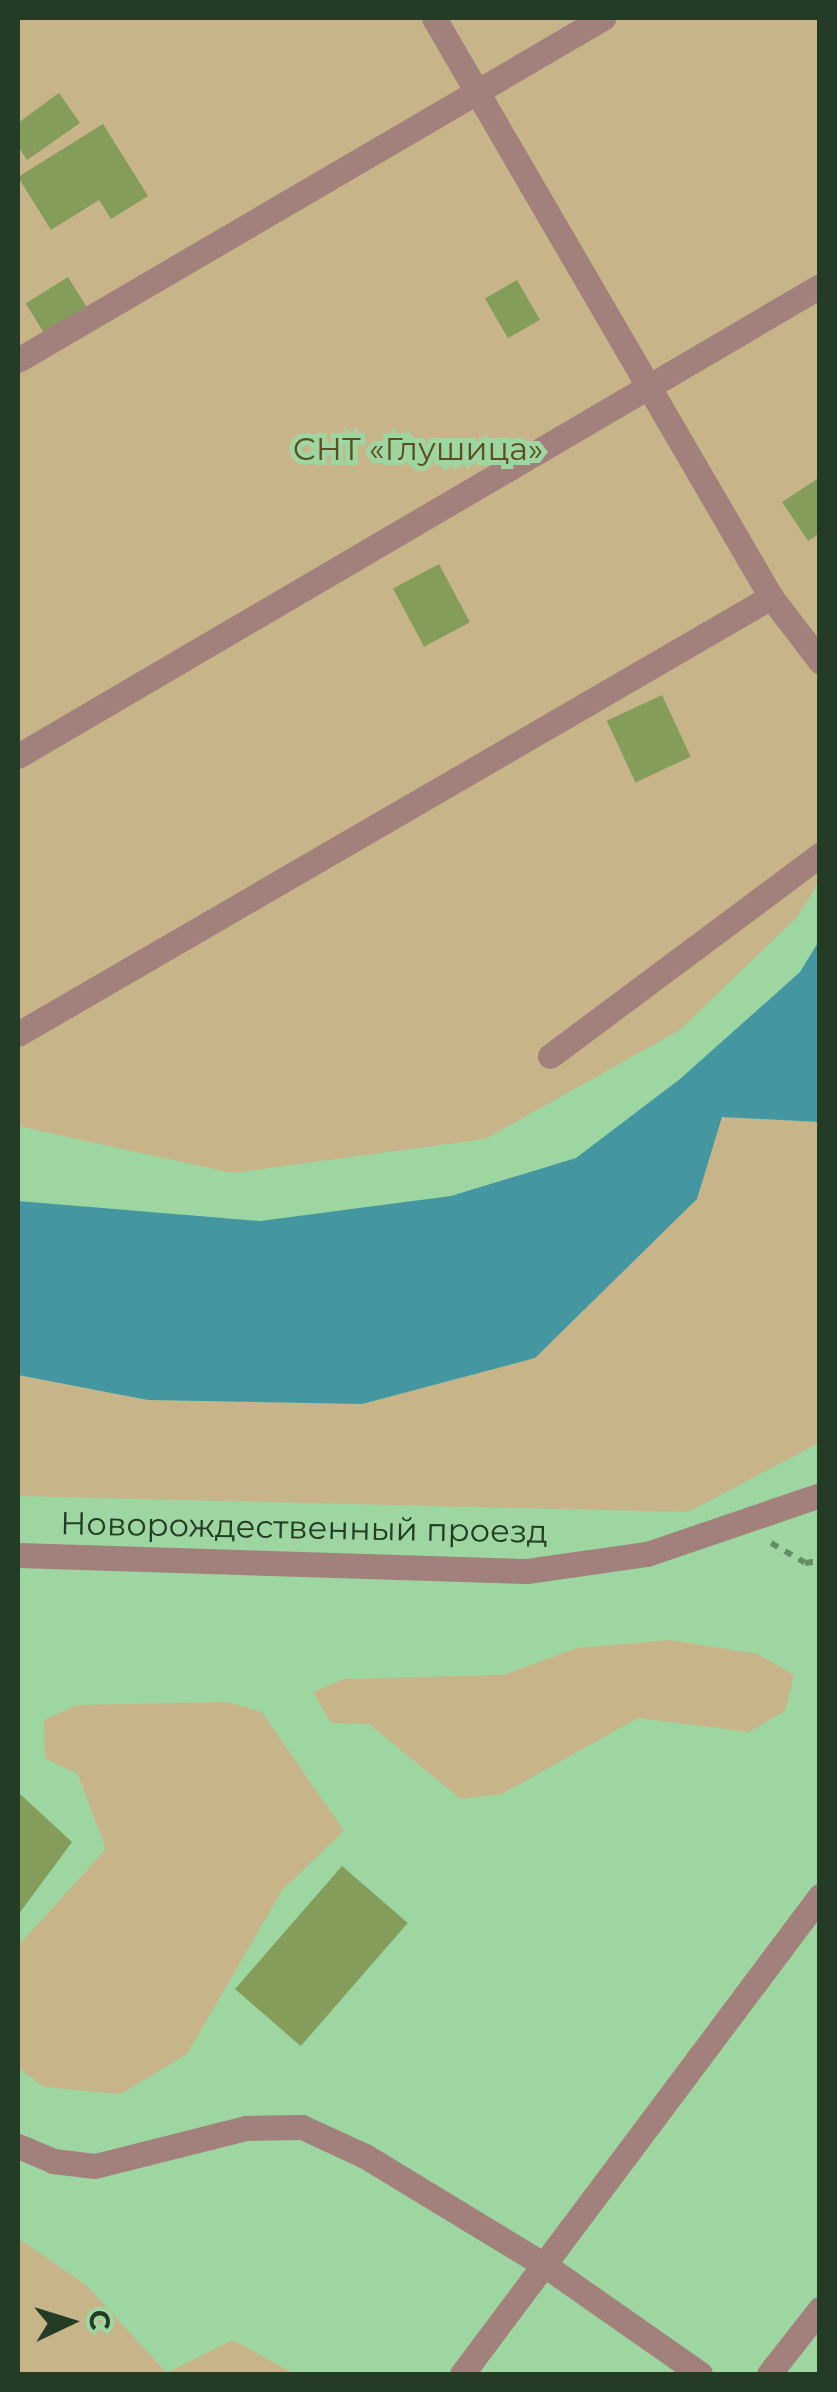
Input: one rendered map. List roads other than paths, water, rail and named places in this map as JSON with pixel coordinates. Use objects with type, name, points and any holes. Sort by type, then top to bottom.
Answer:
[{"type":"street","points":[[434,18],[651,382],[771,597],[820,661]]},
{"type":"street","points":[[18,360],[602,18]]},
{"type":"street","points":[[18,756],[820,286]]},
{"type":"street","points":[[18,1034],[771,597]]},
{"type":"street","points":[[550,1056],[820,854]]},
{"type":"street","name":"Новорождественный проезд","points":[[18,1555],[527,1571],[647,1554],[760,1519],[820,1495]]},
{"type":"street","points":[[462,2374],[820,1896]]},
{"type":"street","points":[[18,2146],[53,2162],[95,2166],[246,2128],[302,2127],[365,2156],[546,2266],[700,2374]]},
{"type":"street","points":[[769,2374],[820,2309]]},
{"type":"water","points":[[819,941],[819,1122],[722,1117],[697,1199],[535,1358],[362,1404],[148,1400],[18,1375],[18,1201],[260,1221],[451,1196],[576,1158],[680,1079],[800,972]]},
{"type":"park label","name":"СНТ «Глушица»","points":[[418,449]]}]
